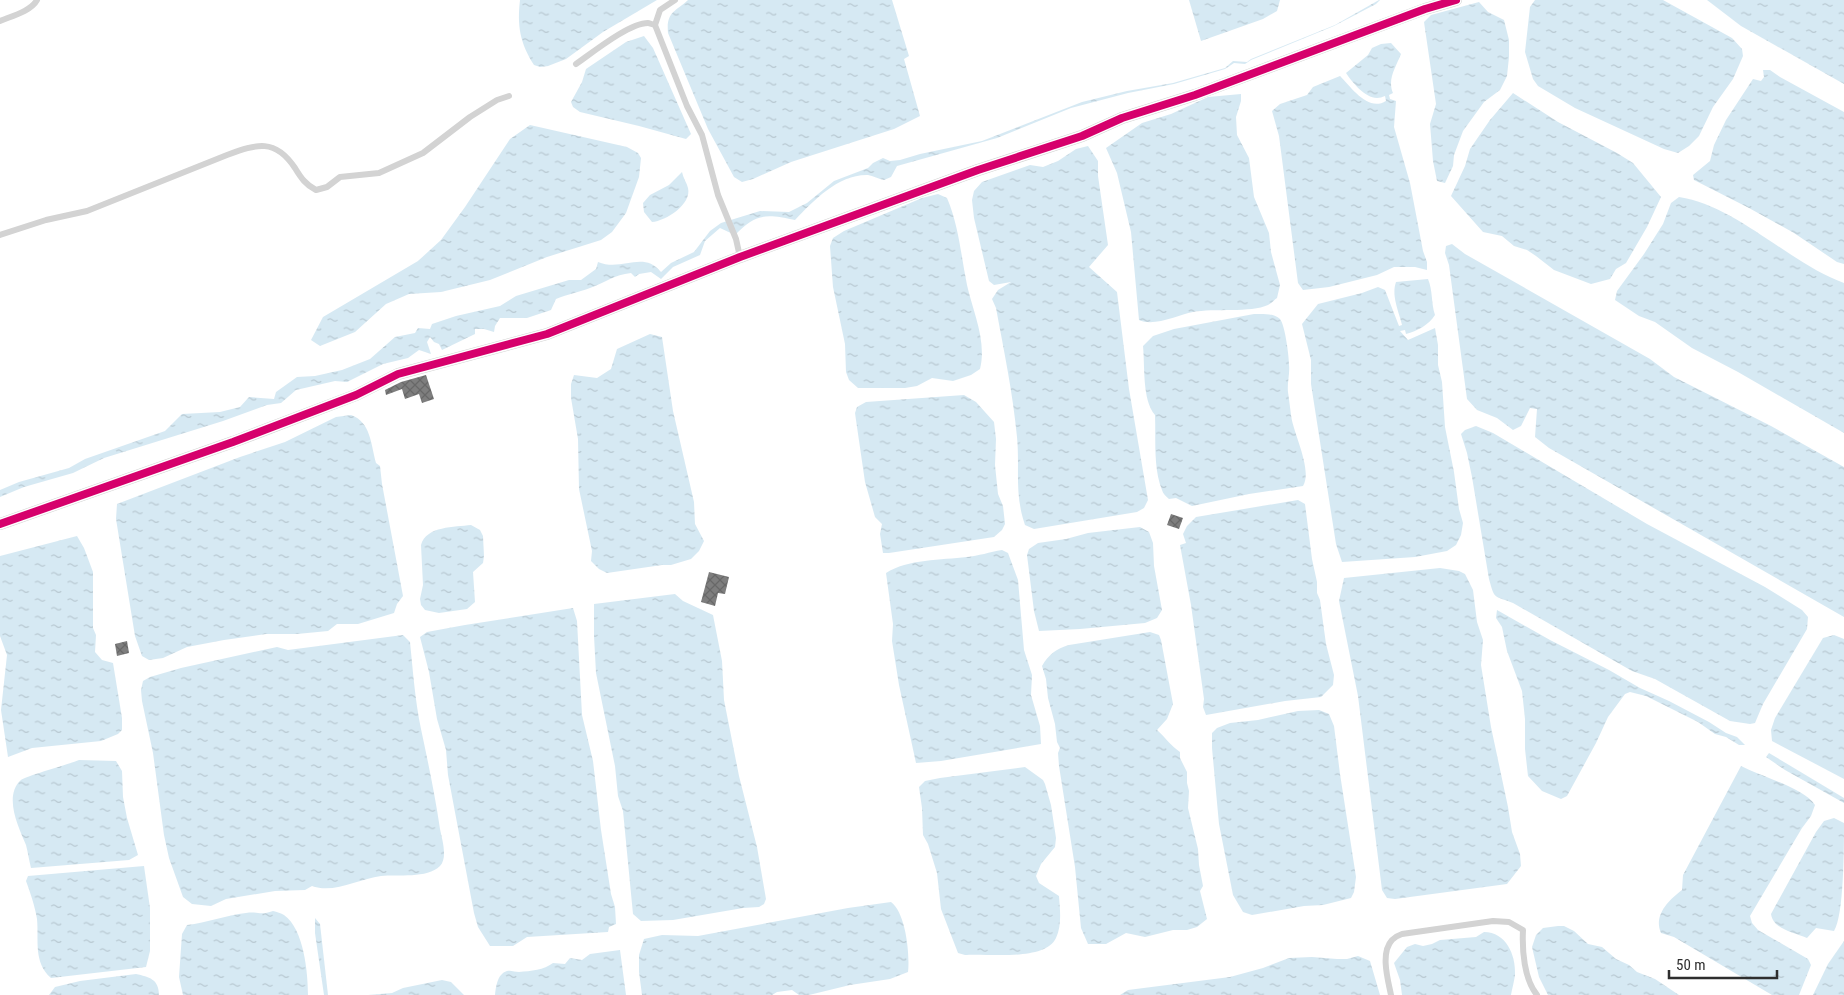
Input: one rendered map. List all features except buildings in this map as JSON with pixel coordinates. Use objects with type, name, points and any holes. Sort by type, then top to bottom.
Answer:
[{"type":"street","points":[[0,524],[233,442],[356,395],[398,374],[547,334],[740,257],[978,170],[1082,136],[1122,118],[1195,96],[1425,9],[1456,0]]},
{"type":"lane","points":[[0,21],[29,8],[37,0]]},
{"type":"lane","points":[[675,0],[660,10],[655,25],[687,106],[702,135],[718,195],[736,239],[740,257]]},
{"type":"lane","points":[[576,64],[617,35],[633,27],[648,22],[655,25]]},
{"type":"lane","points":[[0,235],[46,220],[87,211],[227,155],[264,145],[279,150],[307,186],[316,190],[327,187],[340,177],[379,173],[423,152],[470,117],[497,100],[509,96]]},
{"type":"lane","points":[[1392,995],[1388,976],[1386,949],[1392,940],[1402,934],[1493,921],[1509,922],[1523,930],[1528,978],[1530,986],[1537,995]]},
{"type":"water","points":[[520,0],[657,0],[603,32],[566,59],[540,67],[534,65],[525,49],[519,26]]},
{"type":"water","points":[[688,0],[892,0],[909,56],[904,59],[920,116],[894,129],[791,162],[742,182],[734,177],[708,129],[668,33],[670,16]]},
{"type":"water","points":[[1189,0],[1280,0],[1277,11],[1263,19],[1201,41]]},
{"type":"water","points":[[1379,0],[1376,4],[1334,26],[1245,64],[1234,63],[1225,69],[1174,84],[1128,93],[1071,108],[997,138],[897,166],[891,177],[884,180],[868,175],[847,179],[828,190],[810,204],[795,220],[769,216],[762,217],[749,223],[735,235],[720,228],[705,241],[700,255],[673,267],[661,279],[651,272],[639,274],[635,277],[631,273],[620,275],[590,288],[556,299],[551,310],[527,318],[500,318],[494,332],[475,329],[475,334],[442,350],[439,344],[430,337],[427,342],[431,354],[419,350],[408,358],[383,364],[347,382],[335,381],[296,390],[281,403],[267,405],[223,421],[104,458],[73,473],[24,487],[0,497],[0,490],[19,482],[69,468],[85,459],[165,431],[182,414],[220,412],[240,407],[249,397],[274,399],[276,392],[297,377],[315,376],[342,370],[370,359],[395,337],[415,333],[418,328],[430,329],[432,324],[456,316],[500,306],[516,296],[569,280],[581,280],[596,269],[598,262],[615,265],[647,263],[661,272],[671,263],[694,252],[710,231],[721,223],[760,211],[789,212],[807,203],[834,181],[868,168],[883,158],[890,161],[900,160],[982,141],[1082,102],[1127,91],[1173,83],[1225,68],[1233,61],[1247,62],[1251,59],[1335,25]]},
{"type":"water","points":[[1535,0],[1663,0],[1732,38],[1742,49],[1743,56],[1733,79],[1713,107],[1699,136],[1678,153],[1664,149],[1575,108],[1538,86],[1533,79],[1525,52],[1530,7]]},
{"type":"water","points":[[1707,0],[1844,0],[1844,84],[1741,26]]},
{"type":"water","points":[[1479,2],[1488,12],[1504,20],[1509,40],[1507,76],[1500,90],[1484,102],[1463,131],[1454,155],[1453,166],[1445,183],[1437,181],[1433,161],[1430,124],[1436,104],[1424,22],[1431,15]]},
{"type":"water","points":[[644,36],[653,48],[691,134],[686,139],[580,112],[573,107],[571,102],[582,82],[586,69],[626,42]]},
{"type":"water","points":[[1391,43],[1401,54],[1392,78],[1391,88],[1393,93],[1389,95],[1390,99],[1396,101],[1394,127],[1410,183],[1423,251],[1427,262],[1427,270],[1415,267],[1394,267],[1377,275],[1329,287],[1303,290],[1298,283],[1279,136],[1272,111],[1280,104],[1307,95],[1313,87],[1340,76],[1355,92],[1367,101],[1379,104],[1386,101],[1385,96],[1378,98],[1368,95],[1355,85],[1346,73],[1368,55],[1372,48],[1381,44]]},
{"type":"water","points":[[1763,70],[1770,70],[1844,112],[1844,264],[1837,262],[1794,233],[1694,180],[1693,175],[1710,161],[1714,145],[1726,120],[1753,79],[1761,81],[1764,77]]},
{"type":"water","points":[[1513,93],[1558,122],[1633,163],[1661,197],[1647,227],[1626,263],[1616,269],[1610,279],[1591,284],[1554,270],[1527,250],[1514,246],[1502,236],[1483,232],[1451,196],[1465,166],[1470,149],[1490,120]]},
{"type":"water","points":[[1241,94],[1236,117],[1237,135],[1249,158],[1254,197],[1269,233],[1271,252],[1280,285],[1277,298],[1268,305],[1252,309],[1193,312],[1152,322],[1139,320],[1131,232],[1117,173],[1106,148],[1142,123],[1171,114],[1208,97]]},
{"type":"water","points":[[530,125],[627,147],[638,153],[641,158],[639,177],[626,213],[612,232],[601,240],[547,257],[490,280],[441,292],[409,294],[386,304],[355,332],[320,346],[311,340],[323,317],[418,261],[441,240],[510,139]]},
{"type":"water","points":[[1088,146],[1098,161],[1098,176],[1108,245],[1089,267],[1117,292],[1129,389],[1148,500],[1144,508],[1137,512],[1034,529],[1025,525],[1022,513],[1013,405],[996,308],[992,299],[998,290],[1011,282],[994,285],[989,281],[974,218],[972,200],[974,191],[982,182],[1030,165],[1043,167],[1058,161],[1076,149]]},
{"type":"water","points":[[682,172],[688,188],[686,200],[671,215],[652,222],[644,212],[643,203],[650,195],[669,185]]},
{"type":"water","points":[[938,194],[947,198],[957,230],[967,285],[981,337],[982,358],[980,369],[971,375],[953,381],[932,378],[917,386],[905,388],[858,388],[849,380],[846,372],[845,344],[833,287],[830,246],[833,238],[844,231],[922,198]]},
{"type":"water","points":[[1679,197],[1700,202],[1722,211],[1823,274],[1844,283],[1844,433],[1738,372],[1692,348],[1655,322],[1639,316],[1615,300],[1617,291],[1663,224],[1671,203]]},
{"type":"water","points":[[1452,244],[1465,254],[1650,359],[1674,377],[1771,426],[1844,467],[1844,617],[1549,448],[1535,437],[1537,409],[1530,408],[1521,426],[1513,430],[1497,418],[1477,410],[1467,399],[1449,265],[1445,253],[1446,246]]},
{"type":"water","points":[[1428,279],[1435,315],[1426,325],[1418,329],[1406,334],[1405,330],[1400,331],[1408,340],[1435,328],[1438,345],[1438,365],[1442,382],[1445,427],[1463,523],[1461,535],[1456,545],[1447,551],[1415,557],[1342,562],[1336,544],[1311,384],[1311,360],[1302,324],[1318,304],[1378,287],[1385,290],[1399,326],[1402,325],[1394,293],[1396,282]]},
{"type":"water","points":[[1254,314],[1267,314],[1277,317],[1284,327],[1289,361],[1288,389],[1292,423],[1302,451],[1306,471],[1303,486],[1249,494],[1192,506],[1176,498],[1169,499],[1162,491],[1157,472],[1155,415],[1151,409],[1146,392],[1143,346],[1153,336],[1174,329]]},
{"type":"water","points":[[650,334],[662,337],[673,411],[694,502],[695,524],[704,541],[699,551],[691,559],[671,565],[607,573],[599,569],[591,561],[592,551],[579,489],[578,439],[571,398],[571,384],[574,375],[597,378],[611,369],[617,349]]},
{"type":"water","points":[[964,395],[976,402],[994,422],[998,494],[1003,506],[1005,524],[1002,530],[994,537],[883,553],[880,534],[882,524],[875,517],[865,482],[855,413],[857,407],[866,402]]},
{"type":"water","points":[[351,415],[363,423],[369,435],[376,463],[380,466],[403,596],[397,604],[394,613],[358,624],[337,624],[328,631],[266,634],[187,647],[163,658],[149,660],[142,656],[135,636],[116,519],[117,504],[240,457],[285,442],[336,417]]},
{"type":"water","points":[[1476,426],[1493,433],[1647,524],[1765,587],[1802,610],[1808,617],[1807,629],[1763,704],[1755,723],[1730,721],[1655,679],[1632,671],[1494,594],[1489,579],[1472,477],[1461,434],[1465,430]]},
{"type":"water","points":[[1298,500],[1305,504],[1317,593],[1320,600],[1326,644],[1334,675],[1333,685],[1321,697],[1285,701],[1206,715],[1203,707],[1204,699],[1191,605],[1180,545],[1186,543],[1183,534],[1187,526],[1196,517]]},
{"type":"water","points":[[471,525],[480,530],[483,536],[483,563],[473,572],[475,602],[467,609],[439,613],[425,610],[421,605],[420,599],[423,585],[421,545],[424,539],[435,531],[449,527]]},
{"type":"water","points":[[1140,527],[1149,532],[1153,543],[1154,566],[1162,610],[1157,618],[1145,623],[1039,631],[1034,611],[1027,555],[1029,549],[1038,543],[1066,539],[1088,533]]},
{"type":"water","points":[[77,536],[84,548],[93,572],[95,652],[102,660],[113,663],[122,718],[122,730],[118,734],[101,741],[32,748],[8,757],[1,710],[7,655],[0,636],[0,556]]},
{"type":"water","points":[[1002,550],[1008,553],[1018,580],[1024,650],[1032,675],[1031,695],[1040,726],[1041,744],[941,761],[916,763],[899,685],[892,641],[893,624],[886,573],[895,568],[914,563]]},
{"type":"water","points":[[1440,568],[1459,571],[1465,574],[1473,590],[1477,622],[1483,640],[1481,665],[1491,727],[1512,832],[1520,854],[1521,866],[1507,884],[1395,899],[1387,898],[1382,890],[1358,696],[1339,601],[1344,578]]},
{"type":"water","points":[[675,594],[683,601],[713,615],[722,661],[724,700],[739,776],[757,847],[766,899],[764,904],[759,907],[673,920],[641,921],[633,914],[623,811],[618,796],[615,766],[596,673],[594,604]]},
{"type":"water","points":[[573,608],[577,621],[582,715],[593,761],[601,830],[611,894],[615,907],[616,924],[609,927],[608,932],[527,937],[513,946],[490,946],[478,927],[474,913],[448,775],[446,750],[437,719],[429,672],[420,637],[427,632]]},
{"type":"water","points":[[1497,610],[1640,688],[1737,737],[1745,745],[1739,745],[1726,737],[1715,734],[1698,722],[1646,696],[1630,692],[1625,694],[1608,717],[1567,796],[1561,799],[1542,791],[1528,776],[1522,691],[1507,651],[1502,627],[1496,618]]},
{"type":"water","points":[[1150,632],[1159,635],[1161,640],[1173,704],[1167,719],[1157,730],[1180,752],[1180,758],[1187,772],[1188,808],[1198,849],[1203,886],[1200,891],[1207,919],[1197,927],[1187,930],[1173,930],[1145,937],[1126,933],[1106,944],[1088,944],[1081,928],[1075,867],[1059,766],[1058,753],[1060,748],[1057,742],[1055,724],[1042,666],[1053,652],[1069,645]]},
{"type":"water","points":[[403,635],[410,642],[419,718],[443,843],[444,858],[440,866],[428,873],[381,876],[329,888],[312,886],[305,890],[275,891],[226,899],[211,906],[192,904],[183,897],[169,858],[164,835],[153,753],[142,701],[141,690],[143,681],[150,677],[181,668],[277,647],[288,650]]},
{"type":"water","points":[[1834,635],[1844,639],[1844,779],[1772,741],[1771,730],[1775,718],[1823,638]]},
{"type":"water","points":[[1319,710],[1329,714],[1334,726],[1356,877],[1354,892],[1351,898],[1323,905],[1304,906],[1252,915],[1243,912],[1233,895],[1219,824],[1212,733],[1217,728],[1230,723],[1258,720],[1298,711]]},
{"type":"water","points":[[1769,753],[1844,798],[1844,803],[1785,770],[1766,757]]},
{"type":"water","points":[[79,760],[116,761],[122,771],[123,797],[127,818],[138,855],[129,860],[31,868],[26,845],[14,812],[13,795],[16,787],[25,778]]},
{"type":"water","points":[[1741,766],[1792,788],[1815,805],[1811,816],[1750,916],[1752,923],[1758,930],[1808,959],[1811,965],[1799,995],[1772,995],[1674,937],[1661,933],[1659,926],[1659,920],[1664,908],[1682,890],[1683,875]]},
{"type":"water","points":[[1025,767],[1043,780],[1051,805],[1056,838],[1055,847],[1041,864],[1036,876],[1039,883],[1059,896],[1060,917],[1058,933],[1050,946],[1028,953],[1014,955],[965,955],[958,953],[941,909],[937,873],[928,844],[923,835],[919,787],[925,781],[940,778]]},
{"type":"water","points":[[1834,818],[1844,823],[1843,880],[1840,911],[1834,931],[1816,928],[1807,938],[1780,927],[1771,914],[1816,832],[1824,821]]},
{"type":"water","points":[[144,866],[150,908],[150,951],[146,967],[51,978],[45,972],[39,958],[37,919],[26,881],[28,876]]},
{"type":"water","points":[[891,902],[900,915],[906,935],[908,972],[890,979],[850,985],[809,995],[799,995],[792,990],[777,992],[772,995],[642,995],[639,955],[644,939],[662,935],[698,936],[848,908]]},
{"type":"water","points":[[273,911],[284,915],[296,930],[304,952],[308,995],[183,995],[179,977],[182,934],[187,925],[239,914]]},
{"type":"water","points":[[315,918],[320,924],[328,995],[324,995],[315,933]]},
{"type":"water","points":[[1564,926],[1574,931],[1588,944],[1602,947],[1616,959],[1629,965],[1637,972],[1655,979],[1679,995],[1548,995],[1539,977],[1532,947],[1536,935],[1543,928]]},
{"type":"water","points":[[1484,932],[1492,933],[1504,940],[1514,960],[1515,975],[1511,995],[1402,995],[1400,980],[1394,963],[1407,947],[1415,944],[1423,946],[1440,940],[1476,937]]},
{"type":"water","points":[[1844,941],[1844,995],[1813,995],[1828,964]]},
{"type":"water","points":[[620,950],[626,995],[495,995],[499,978],[507,971],[537,970],[553,963],[565,964],[570,958],[582,960],[590,954]]},
{"type":"water","points":[[1358,956],[1370,961],[1380,995],[1120,995],[1128,990],[1230,977],[1263,968],[1289,958],[1347,959]]},
{"type":"water","points":[[136,974],[155,982],[159,995],[49,995],[55,987],[80,981]]},
{"type":"water","points":[[442,980],[451,982],[464,995],[368,995],[392,993],[403,988]]},
{"type":"cycle path","points":[[0,524],[233,442],[356,395],[398,374],[547,334],[740,257],[978,170],[1082,136],[1122,118],[1195,95],[1425,9],[1456,0]]}]
